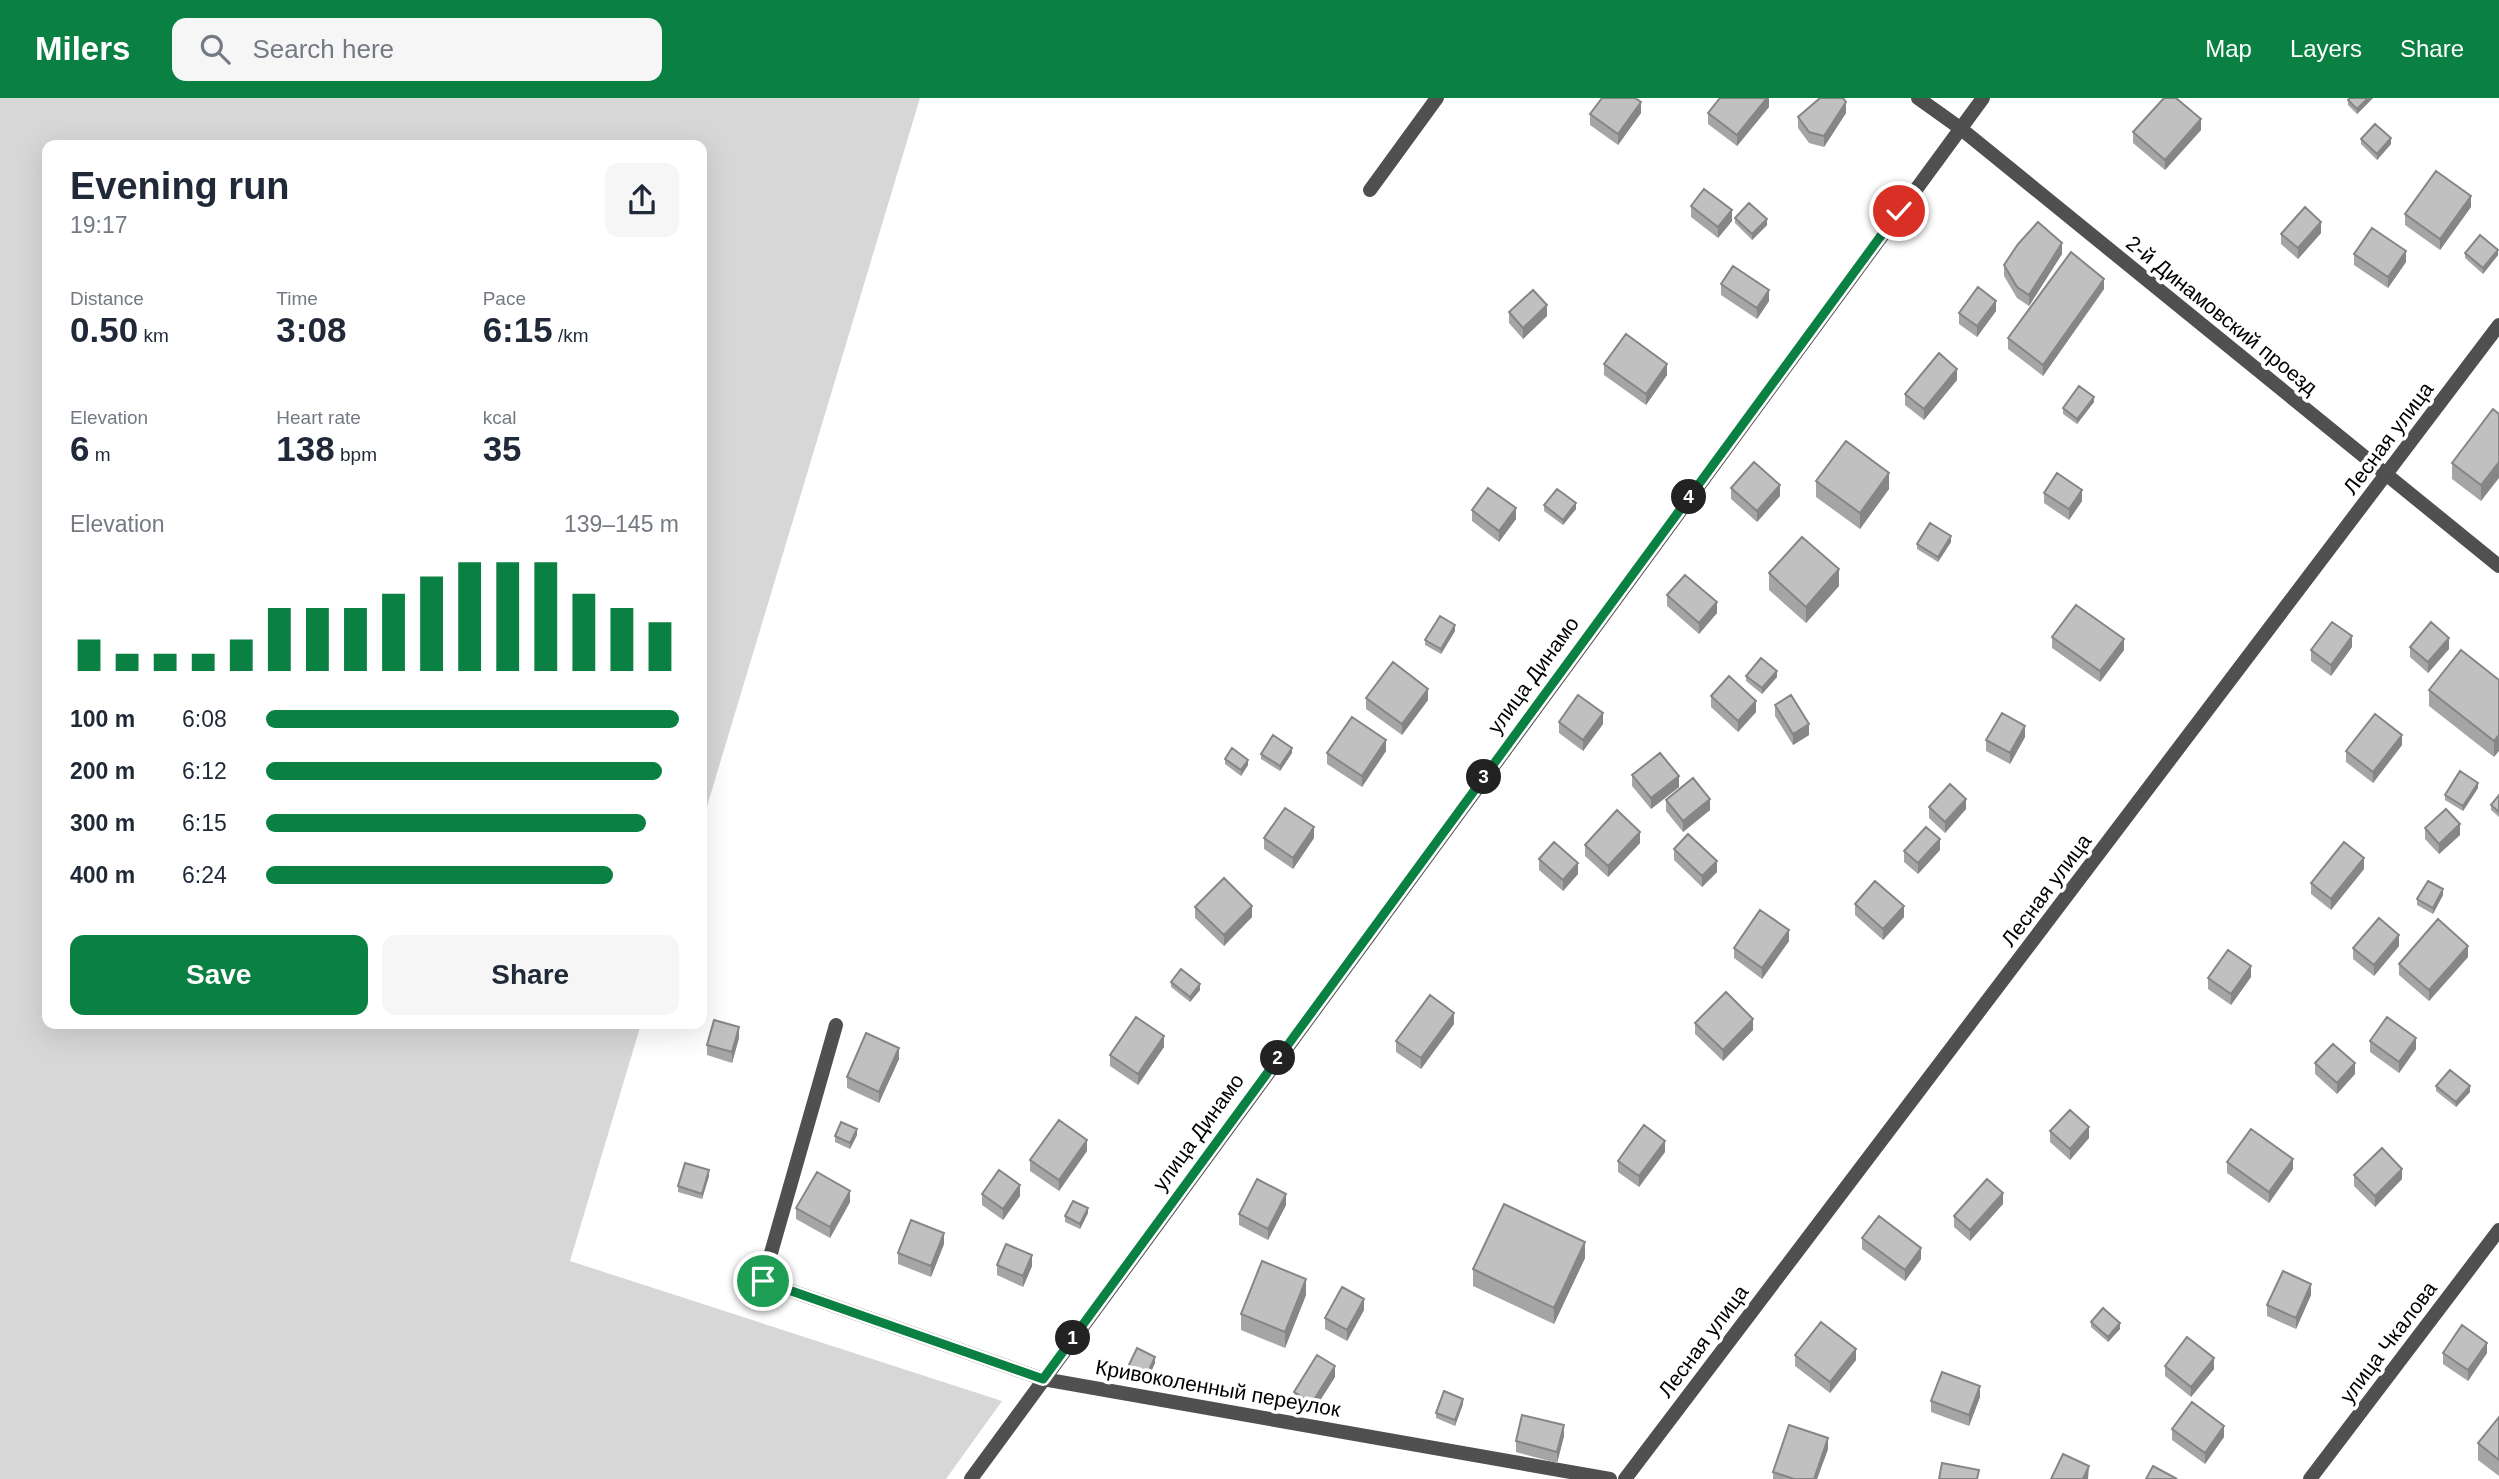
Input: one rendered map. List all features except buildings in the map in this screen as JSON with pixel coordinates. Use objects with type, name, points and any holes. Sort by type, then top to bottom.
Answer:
[{"type":"street","points":[[1370,190],[1437,98]]},
{"type":"street","name":"2-й Динамовский проезд","points":[[1918,98],[1960,128],[2499,566]]},
{"type":"street","name":"улица Динамо","points":[[971,1479],[1983,98]]},
{"type":"street","name":"Лесная улица","points":[[1625,1479],[2499,325]]},
{"type":"street","name":"Кривоколенный переулок","points":[[836,1025],[763,1281],[1043,1379],[1610,1479]]},
{"type":"street","name":"улица Чкалова","points":[[2310,1479],[2499,1230]]},
{"type":"shaded area","points":[[0,98],[920,98],[707,806],[707,140],[42,140],[42,1029],[640,1029],[570,1261],[1002,1401],[946,1479],[0,1479]]},
{"type":"route","points":[[763,1281],[1043,1379],[1899,211]]}]
